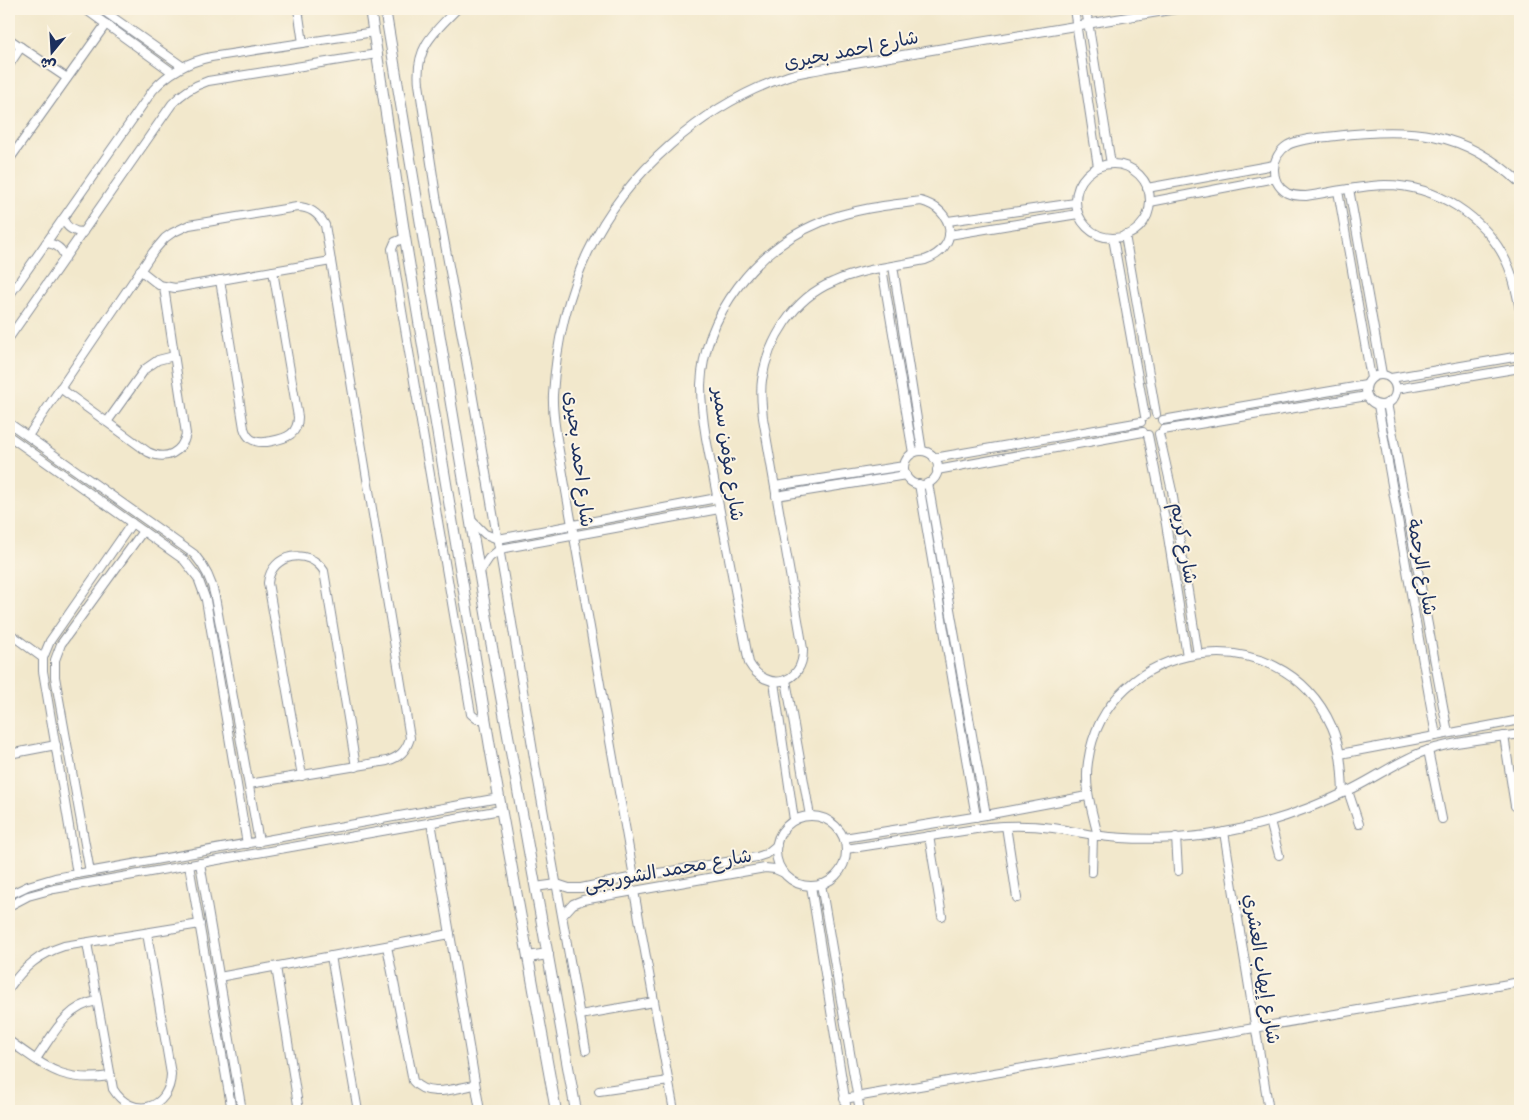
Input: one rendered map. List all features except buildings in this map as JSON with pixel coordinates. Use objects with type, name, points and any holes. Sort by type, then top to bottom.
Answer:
[{"type":"street","points":[[85,9],[172,72]]},
{"type":"street","points":[[101,9],[182,66]]},
{"type":"street","points":[[298,9],[303,43]]},
{"type":"street","points":[[370,9],[405,238],[485,718],[556,1111]]},
{"type":"street","points":[[385,9],[488,625],[576,1111]]},
{"type":"street","points":[[457,9],[429,39],[423,49],[418,72],[436,196],[500,549],[536,770],[586,1050]]},
{"type":"street","points":[[1074,9],[1098,166]]},
{"type":"street","points":[[1086,9],[1111,164]]},
{"type":"street","name":"شارع احمد بحيرى","points":[[634,877],[572,525],[553,396],[563,322],[574,286],[588,250],[611,213],[632,185],[655,160],[704,118],[753,91],[789,76],[825,68],[1176,9]]},
{"type":"street","points":[[9,160],[106,24]]},
{"type":"street","points":[[9,296],[153,90],[172,72],[197,60],[210,57],[374,32]]},
{"type":"street","points":[[9,39],[67,78]]},
{"type":"street","points":[[9,65],[21,47]]},
{"type":"street","points":[[9,338],[172,104],[188,90],[202,83],[216,80],[377,54]]},
{"type":"street","points":[[1520,183],[1493,160],[1474,150],[1447,139],[1412,132],[1347,135],[1294,142],[1281,151],[1274,165],[1275,178],[1280,186],[1287,193],[1296,196],[1386,185],[1406,187],[1437,196],[1465,212],[1488,234],[1506,261],[1517,292],[1520,310]]},
{"type":"street","points":[[391,144],[407,141]]},
{"type":"street","points":[[1111,164],[1129,168],[1137,173],[1148,188],[1150,202],[1148,213],[1135,230],[1113,238],[1102,236],[1084,224],[1078,214],[1076,203],[1076,192],[1088,172],[1098,166],[1111,164]]},
{"type":"street","points":[[1148,188],[1274,165]]},
{"type":"street","points":[[1150,202],[1275,178]]},
{"type":"street","points":[[1349,189],[1382,374]]},
{"type":"street","points":[[1338,191],[1371,378]]},
{"type":"street","name":"شارع مؤمن سمير","points":[[774,682],[758,675],[749,663],[719,509],[701,407],[701,383],[711,336],[732,294],[752,270],[781,243],[801,230],[839,216],[921,200],[938,207],[948,221]]},
{"type":"street","points":[[1076,203],[948,221],[949,235],[1078,214]]},
{"type":"street","points":[[28,436],[140,270],[165,238],[189,224],[296,207],[310,209],[321,218],[325,225],[410,738],[408,746],[396,758],[249,784]]},
{"type":"street","points":[[63,219],[68,228],[84,232]]},
{"type":"street","name":"شارع مؤمن سمير","points":[[786,680],[794,675],[800,667],[803,649],[763,418],[762,382],[767,358],[777,335],[786,321],[800,305],[819,290],[832,282],[882,268],[934,257],[947,244],[949,235]]},
{"type":"street","points":[[1125,235],[1156,414]]},
{"type":"street","points":[[405,238],[395,242],[392,249],[402,311],[472,714],[477,719],[485,718]]},
{"type":"street","points":[[1113,238],[1146,434]]},
{"type":"street","points":[[46,243],[60,249],[66,258]]},
{"type":"street","points":[[140,270],[154,282],[164,287],[180,288],[331,261]]},
{"type":"street","points":[[892,266],[922,451]]},
{"type":"street","points":[[882,268],[913,453]]},
{"type":"street","points":[[220,280],[244,428],[250,439],[261,444],[287,438],[296,429],[298,423],[273,271]]},
{"type":"street","points":[[60,388],[155,456],[169,456],[181,447],[186,434],[164,287]]},
{"type":"street","points":[[420,323],[437,320]]},
{"type":"street","points":[[108,422],[145,369],[158,360],[174,356]]},
{"type":"street","points":[[1391,378],[1396,389],[1394,398],[1387,403],[1378,405],[1369,400],[1366,385],[1371,378],[1382,374],[1391,378],[1520,356]]},
{"type":"street","points":[[1396,389],[1520,368]]},
{"type":"street","points":[[1163,420],[1366,385]]},
{"type":"street","points":[[938,470],[1146,434],[1154,436],[1161,432],[1367,396]]},
{"type":"street","name":"شارع الرحمة","points":[[1387,403],[1448,733]]},
{"type":"street","name":"شارع الرحمة","points":[[1378,405],[1436,736]]},
{"type":"street","points":[[934,458],[1143,419],[1150,413],[1156,414],[1163,420]]},
{"type":"street","points":[[1161,432],[1163,420]]},
{"type":"street","points":[[9,423],[194,554],[204,566],[211,581],[215,598],[259,842]]},
{"type":"street","name":"شارع كريم","points":[[1161,432],[1198,654]]},
{"type":"street","name":"شارع كريم","points":[[1146,434],[1166,524],[1187,656]]},
{"type":"street","points":[[9,436],[189,565],[198,578],[204,592],[247,844]]},
{"type":"street","points":[[922,451],[929,453],[934,458],[938,470],[928,483],[913,483],[906,475],[904,466],[909,456],[922,451]]},
{"type":"street","points":[[775,486],[904,466]]},
{"type":"street","points":[[776,496],[906,475]]},
{"type":"street","points":[[928,483],[986,815]]},
{"type":"street","points":[[919,484],[976,817]]},
{"type":"street","points":[[470,519],[485,534],[498,539],[717,498]]},
{"type":"street","points":[[479,573],[489,558],[500,549],[719,509]]},
{"type":"street","points":[[77,874],[43,671],[43,658],[47,646],[132,523]]},
{"type":"street","points":[[90,872],[56,677],[55,660],[61,644],[143,531]]},
{"type":"street","points":[[302,776],[268,583],[268,576],[275,564],[280,560],[300,556],[315,560],[324,572],[356,766]]},
{"type":"street","points":[[1178,596],[1189,594]]},
{"type":"street","points":[[470,628],[488,625]]},
{"type":"street","points":[[9,633],[43,658]]},
{"type":"street","points":[[1092,872],[1096,836],[1087,796],[1087,770],[1091,745],[1105,714],[1126,687],[1140,676],[1170,660],[1198,654],[1213,652],[1242,655],[1256,659],[1283,671],[1306,690],[1320,707],[1331,726],[1340,754],[1346,792],[1359,824]]},
{"type":"street","points":[[794,820],[774,682],[786,680],[810,816]]},
{"type":"street","points":[[1340,754],[1520,720]]},
{"type":"street","points":[[846,849],[1006,826],[1053,828],[1096,836],[1138,838],[1176,837],[1224,832],[1305,810],[1346,792],[1408,758],[1428,750],[1520,734]]},
{"type":"street","points":[[1504,736],[1515,806]]},
{"type":"street","points":[[9,754],[56,745]]},
{"type":"street","points":[[1428,750],[1442,819]]},
{"type":"street","points":[[844,838],[976,817],[1087,796]]},
{"type":"street","points":[[9,894],[41,881],[499,798]]},
{"type":"street","points":[[9,906],[41,892],[501,810]]},
{"type":"street","points":[[810,816],[817,816],[836,826],[844,838],[846,849],[842,867],[830,880],[811,886],[796,882],[784,873],[777,860],[777,845],[783,831],[794,820],[810,816]]},
{"type":"street","points":[[1270,821],[1279,854]]},
{"type":"street","points":[[431,822],[480,1111]]},
{"type":"street","points":[[1006,826],[1017,898]]},
{"type":"street","name":"شارع إيهاب العشري","points":[[1224,832],[1269,1111]]},
{"type":"street","points":[[929,836],[942,916]]},
{"type":"street","points":[[1176,837],[1178,871]]},
{"type":"street","name":"شارع محمد الشوربجى","points":[[535,887],[557,884],[575,888],[757,856],[770,851],[777,845]]},
{"type":"street","points":[[200,863],[242,1111]]},
{"type":"street","points":[[189,865],[232,1111]]},
{"type":"street","name":"شارع محمد الشوربجى","points":[[562,915],[578,901],[765,868],[775,869],[784,873]]},
{"type":"street","points":[[821,884],[860,1111]]},
{"type":"street","points":[[811,886],[847,1111]]},
{"type":"street","points":[[634,891],[674,1111]]},
{"type":"street","points":[[9,988],[25,968],[43,954],[64,946],[200,924]]},
{"type":"street","points":[[87,943],[113,1089],[118,1097],[126,1103],[134,1107],[144,1108],[162,1100],[168,1093],[171,1084],[171,1074],[147,933]]},
{"type":"street","points":[[219,977],[450,934]]},
{"type":"street","points":[[388,946],[410,1076],[416,1086],[427,1091],[475,1085]]},
{"type":"street","points":[[528,957],[548,954]]},
{"type":"street","points":[[331,956],[358,1111]]},
{"type":"street","points":[[276,966],[299,1111]]},
{"type":"street","points":[[844,1099],[1520,982]]},
{"type":"street","points":[[36,1059],[69,1014],[82,1005],[97,1001]]},
{"type":"street","points":[[580,1015],[654,1002]]},
{"type":"street","points":[[9,1041],[55,1071],[73,1077],[92,1078],[110,1076]]},
{"type":"street","points":[[227,1079],[236,1077]]},
{"type":"street","points":[[599,1091],[669,1081]]},
{"type":"street","points":[[1515,1111],[1520,1110]]}]
